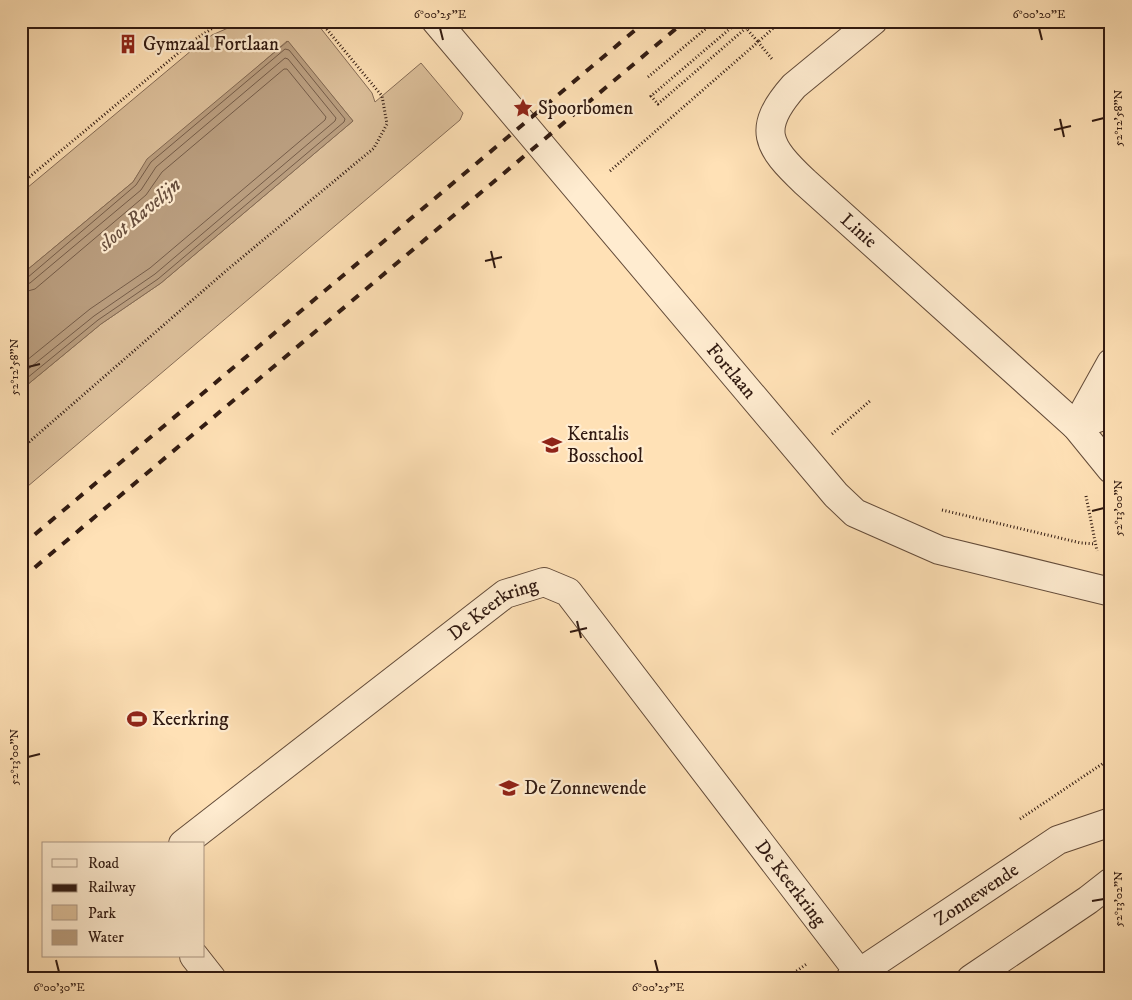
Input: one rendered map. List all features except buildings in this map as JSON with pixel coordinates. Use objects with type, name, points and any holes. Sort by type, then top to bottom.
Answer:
[{"type":"street","name":"Fortlaan","points":[[436,21],[836,495],[855,513],[939,550],[1110,592]]},
{"type":"street","name":"Linie","points":[[873,21],[794,86],[783,98],[772,120],[770,133],[772,145],[781,158],[812,188],[1076,426],[1111,469]]},
{"type":"street","points":[[1076,426],[1111,363]]},
{"type":"street","points":[[1076,426],[1111,413]]},
{"type":"street","name":"De Keerkring","points":[[186,842],[506,594],[544,582],[568,592],[858,977]]},
{"type":"street","name":"Zonnewende","points":[[858,977],[1058,840],[1111,822]]},
{"type":"street","points":[[971,979],[1088,900],[1111,882]]},
{"type":"street","points":[[196,958],[212,979]]},
{"type":"path","points":[[21,184],[194,40],[224,21]]},
{"type":"path","points":[[21,449],[227,270],[374,148],[388,124],[382,96],[320,21]]},
{"type":"path","points":[[609,28],[616,21]]},
{"type":"path","points":[[648,77],[715,21]]},
{"type":"path","points":[[738,21],[651,96],[658,104],[746,28],[758,42]]},
{"type":"path","points":[[616,179],[610,171],[781,21]]},
{"type":"path","points":[[832,434],[871,400]]},
{"type":"path","points":[[826,426],[838,441]]},
{"type":"path","points":[[1086,490],[1095,544],[1110,592]]},
{"type":"path","points":[[933,508],[1081,543],[1095,544]]},
{"type":"green space","points":[[244,21],[315,21],[372,93],[375,102],[421,63],[463,113],[460,120],[21,492],[21,390],[101,324],[161,283],[353,121],[287,41],[142,168],[133,182],[21,275],[21,193],[192,50],[212,35]]},
{"type":"water","name":"sloot Ravelijn","points":[[288,41],[353,121],[161,283],[101,324],[21,390],[21,275],[133,182],[147,159]]},
{"type":"railway","points":[[21,546],[646,21]]},
{"type":"railway","points":[[21,579],[685,21]]},
{"type":"place","name":"Gymzaal Fortlaan","points":[[128,44]]},
{"type":"place","name":"Spoorbomen","points":[[523,108]]},
{"type":"place","name":"Kentalis Bosschool","points":[[552,445]]},
{"type":"place","name":"Keerkring","points":[[137,719]]},
{"type":"place","name":"De Zonnewende","points":[[509,788]]}]
